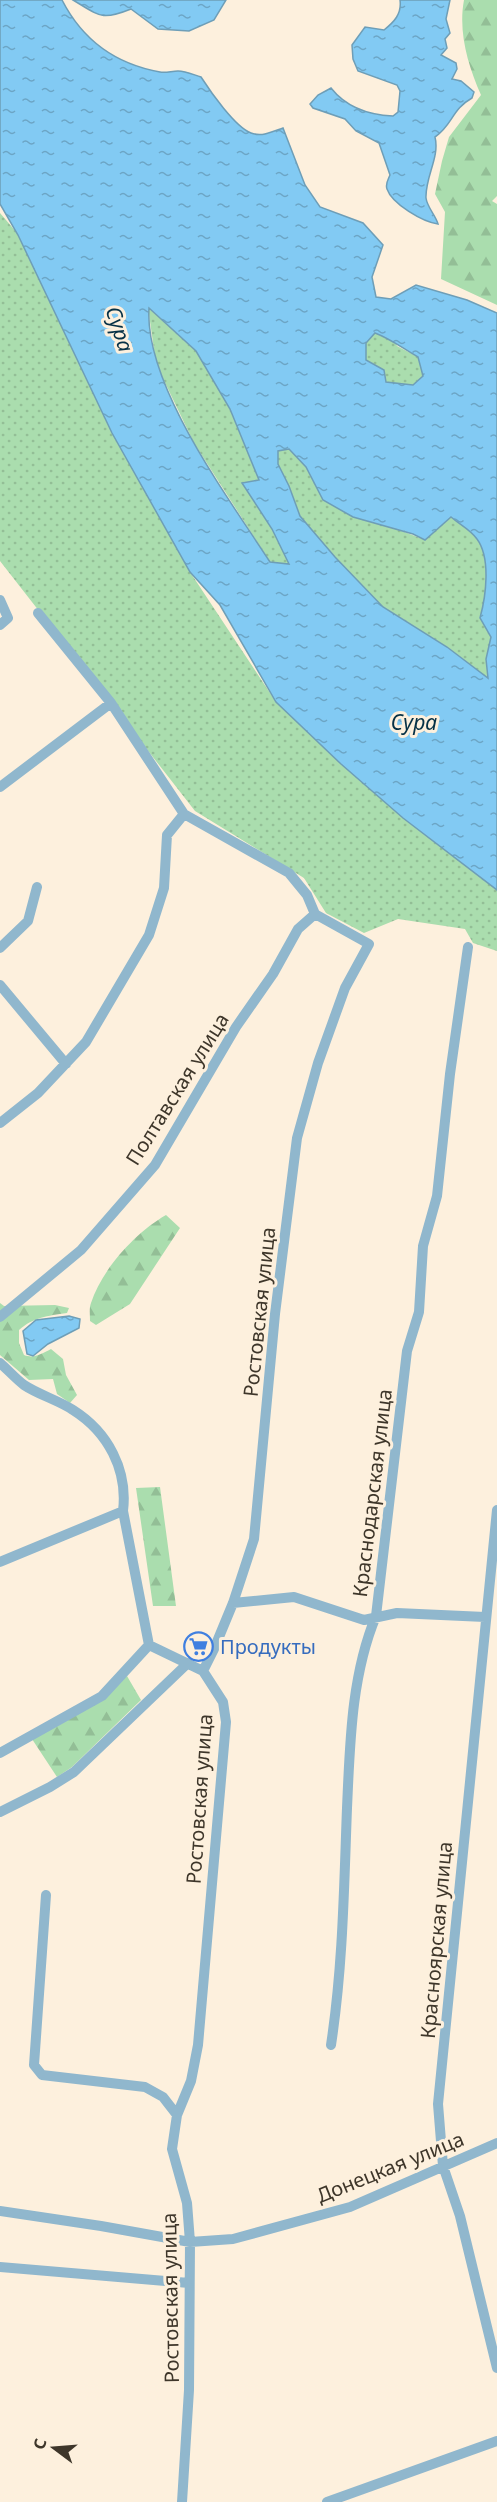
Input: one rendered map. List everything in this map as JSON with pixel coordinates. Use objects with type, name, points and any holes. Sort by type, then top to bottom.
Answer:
[{"type":"street","points":[[0,600],[4,622]]},
{"type":"street","points":[[38,613],[111,703],[184,814],[289,873],[307,895],[315,914]]},
{"type":"street","points":[[0,787],[111,703]]},
{"type":"street","points":[[0,1124],[38,1093],[86,1042],[149,935],[164,888],[167,835],[184,814]]},
{"type":"street","points":[[0,948],[28,921],[37,887]]},
{"type":"street","name":"Ростовская улица","points":[[182,2502],[189,2390],[190,2242],[187,2203],[172,2149],[177,2115],[191,2081],[198,2045],[226,1722],[223,1702],[203,1671],[233,1603],[254,1539],[275,1314],[297,1138],[322,1052],[345,988],[369,944],[315,914]]},
{"type":"street","name":"Полтавская улица","points":[[0,1317],[81,1250],[155,1165],[236,1027],[273,974],[298,929],[315,914]]},
{"type":"street","name":"Краснодарская улица","points":[[331,2045],[340,1987],[349,1757],[355,1692],[364,1643],[376,1616],[406,1351],[419,1312],[423,1246],[437,1196],[450,1074],[468,947]]},
{"type":"street","points":[[0,985],[66,1064]]},
{"type":"street","points":[[0,1363],[25,1385],[73,1409],[97,1428],[113,1449],[126,1490],[123,1511],[149,1645]]},
{"type":"street","name":"Красноярская улица","points":[[497,1510],[438,2104],[443,2166],[460,2216],[497,2368]]},
{"type":"street","points":[[0,1562],[123,1511]]},
{"type":"street","points":[[233,1603],[294,1598],[364,1620],[397,1613],[485,1617]]},
{"type":"street","points":[[149,1645],[203,1671]]},
{"type":"street","points":[[0,1753],[102,1696],[149,1645]]},
{"type":"street","points":[[0,1812],[74,1772],[188,1663]]},
{"type":"street","points":[[46,1895],[34,2065],[42,2075],[145,2087],[163,2097],[177,2115]]},
{"type":"street","name":"Донецкая улица","points":[[0,2211],[190,2242],[233,2240],[350,2207],[497,2143]]},
{"type":"street","points":[[0,2267],[189,2283]]},
{"type":"street","points":[[327,2502],[497,2441]]},
{"type":"green space","points":[[464,0],[497,0],[497,196],[492,201],[497,204],[497,305],[441,279],[445,212],[435,194],[442,161],[449,137],[481,95],[465,49],[462,24]]},
{"type":"green space","points":[[0,213],[18,234],[190,572],[276,702],[497,890],[497,951],[473,943],[465,929],[398,919],[364,933],[326,913],[304,878],[195,811],[0,561]]},
{"type":"green space","points":[[148,307],[196,351],[230,409],[259,480],[243,484],[272,529],[290,564],[270,562],[194,443],[156,364]]},
{"type":"green space","points":[[375,332],[394,340],[397,346],[418,357],[423,376],[413,385],[385,382],[384,370],[366,360],[366,343]]},
{"type":"green space","points":[[289,449],[306,467],[323,500],[425,540],[451,517],[477,538],[486,566],[480,618],[491,637],[486,659],[488,678],[447,647],[383,607],[335,557],[300,516],[278,464],[278,451]]},
{"type":"green space","points":[[166,1215],[180,1228],[130,1304],[96,1325],[90,1321],[91,1303],[103,1277],[132,1241]]},
{"type":"green space","points":[[0,1303],[4,1306],[55,1305],[69,1308],[67,1313],[30,1322],[19,1330],[19,1343],[24,1355],[34,1356],[51,1349],[63,1359],[66,1375],[77,1395],[70,1403],[57,1394],[53,1379],[29,1380],[0,1355]]},
{"type":"green space","points":[[160,1487],[176,1606],[153,1606],[136,1488]]},
{"type":"green space","points":[[127,1676],[141,1700],[72,1767],[57,1777],[32,1739]]},
{"type":"water","name":"Сура","points":[[0,0],[62,0],[70,15],[90,39],[115,57],[144,68],[162,72],[181,71],[201,77],[238,124],[251,133],[263,134],[283,128],[305,185],[320,207],[363,223],[383,245],[372,277],[376,297],[391,299],[416,285],[467,300],[497,313],[497,890],[403,818],[341,764],[276,702],[220,605],[190,572],[112,433],[18,235],[0,204]],"holes":[[[149,308],[196,351],[230,409],[259,480],[242,483],[272,529],[289,564],[270,562],[212,473],[174,405],[160,371],[151,338]],[[375,333],[418,357],[423,376],[413,385],[386,382],[384,370],[366,360],[366,343]],[[289,449],[306,467],[323,500],[353,517],[413,534],[425,540],[451,517],[474,536],[481,547],[486,567],[480,618],[491,637],[486,659],[488,678],[447,647],[383,607],[335,557],[300,516],[278,464],[278,451]]]},
{"type":"water","points":[[73,0],[226,0],[214,20],[189,31],[158,29],[131,9],[113,15],[101,15]]},
{"type":"water","points":[[400,0],[450,0],[446,19],[450,33],[445,39],[447,48],[441,55],[456,63],[457,69],[452,79],[461,81],[474,92],[472,98],[460,107],[441,133],[435,137],[436,152],[426,198],[438,224],[424,220],[409,211],[390,195],[386,185],[390,175],[379,143],[356,131],[345,119],[313,108],[310,104],[318,95],[331,88],[351,105],[367,112],[393,116],[398,112],[400,91],[397,85],[358,71],[353,59],[352,45],[365,27],[384,30],[391,24],[398,14]]},
{"type":"water","points":[[69,1316],[80,1319],[79,1328],[48,1344],[33,1356],[27,1354],[23,1331],[36,1320]]},
{"type":"place","name":"Продукты","points":[[199,1646]]}]
